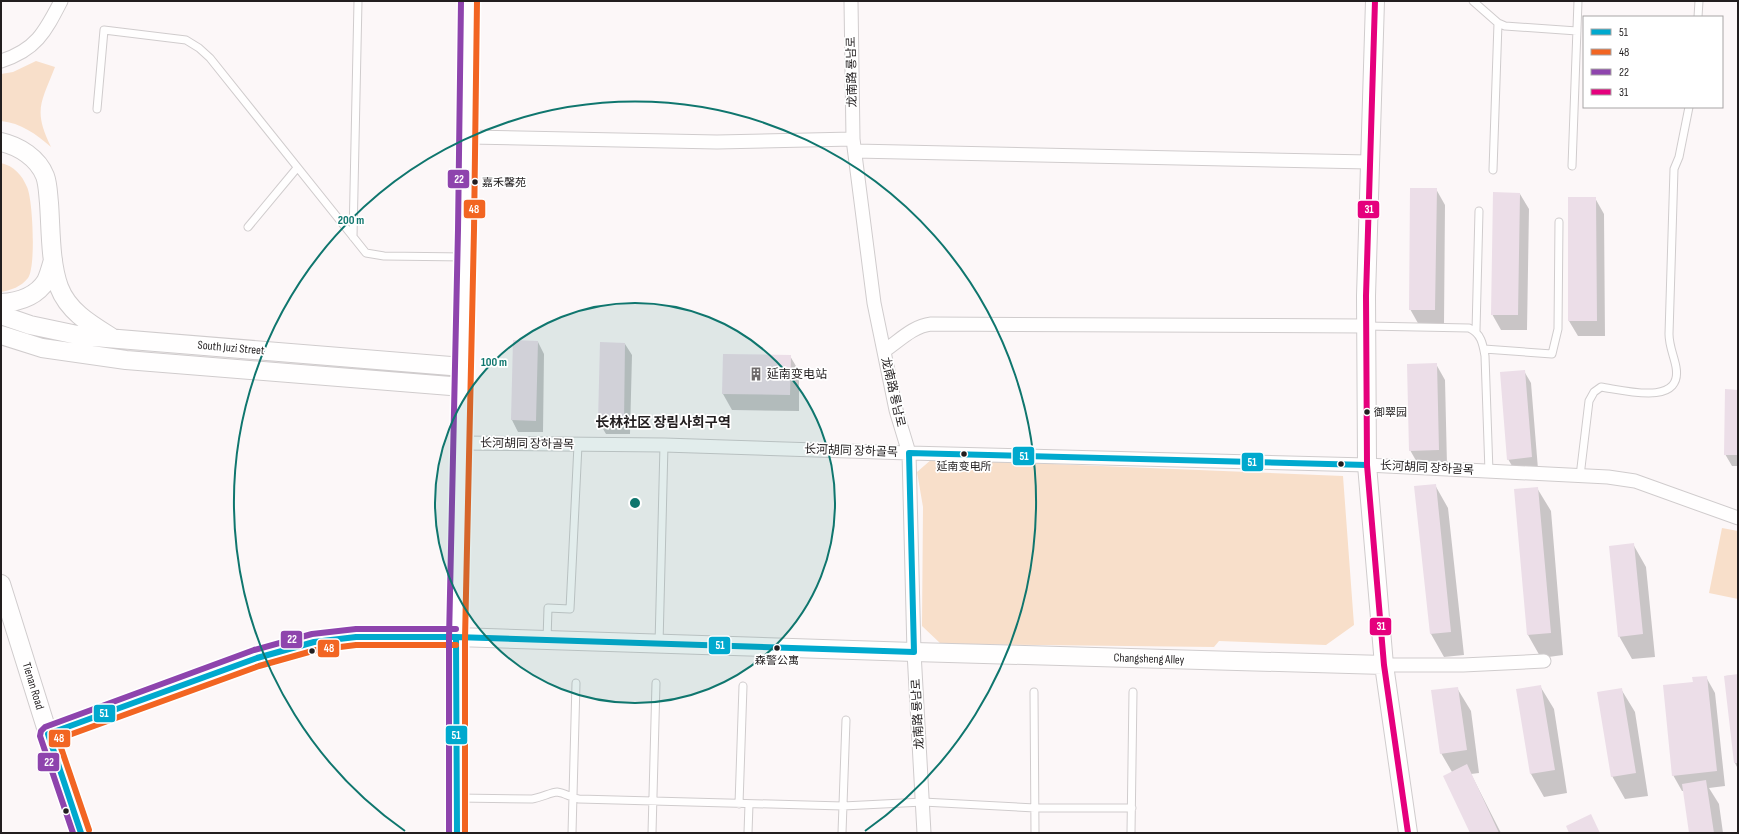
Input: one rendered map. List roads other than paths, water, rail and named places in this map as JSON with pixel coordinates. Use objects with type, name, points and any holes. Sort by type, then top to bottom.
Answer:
[{"type":"street","points":[[1,61],[22,53],[33,45],[45,29],[61,1]]},
{"type":"street","points":[[457,833],[456,637],[469,136],[469,1]]},
{"type":"street","name":"龙南路 룡남로","points":[[851,1],[854,145],[874,303],[896,410],[909,453],[914,652],[924,833]]},
{"type":"street","points":[[1375,1],[1369,162],[1366,326],[1367,465],[1384,665],[1408,833]]},
{"type":"street","points":[[469,136],[854,145],[1369,162]]},
{"type":"street","points":[[1,142],[12,145],[26,152],[35,161],[45,175],[54,259],[60,288],[67,302],[79,316],[111,338]]},
{"type":"street","points":[[1,303],[15,302],[28,297],[37,290],[46,282],[54,259]]},
{"type":"street","name":"South Juzi Street","points":[[1,314],[30,325],[82,336],[463,367]]},
{"type":"street","points":[[884,351],[916,328],[922,325],[931,324],[1366,326]]},
{"type":"street","name":"South Juzi Street","points":[[1,335],[42,348],[126,360],[463,387]]},
{"type":"street","name":"长河胡同 장하골목","points":[[461,443],[664,445],[1367,465],[1608,477],[1635,481],[1738,518]]},
{"type":"street","name":"Tienan Road","points":[[1,584],[81,833]]},
{"type":"street","name":"Changsheng Alley","points":[[48,734],[257,658],[314,642],[356,637],[456,637],[1384,665]]},
{"type":"street","points":[[1384,665],[1463,665],[1544,661]]},
{"type":"lane","points":[[353,237],[358,1]]},
{"type":"lane","points":[[1473,1],[1498,24],[1504,26],[1577,31]]},
{"type":"lane","points":[[1572,166],[1578,1]]},
{"type":"lane","points":[[1698,16],[1699,1]]},
{"type":"lane","points":[[1493,170],[1498,24]]},
{"type":"lane","points":[[97,110],[104,30],[186,40],[199,48],[210,58],[366,253],[466,257]]},
{"type":"lane","points":[[1580,476],[1589,401],[1594,392],[1601,387],[1655,393],[1664,392],[1671,388],[1676,381],[1676,368],[1669,344],[1674,169],[1679,157],[1689,108]]},
{"type":"lane","points":[[248,227],[297,168]]},
{"type":"lane","points":[[1478,211],[1476,331],[1482,341],[1485,356],[1488,472]]},
{"type":"lane","points":[[1484,349],[1552,354],[1558,329],[1559,222]]},
{"type":"lane","points":[[1366,326],[1469,328],[1476,331]]},
{"type":"lane","points":[[547,640],[548,608],[570,609],[578,445]]},
{"type":"lane","points":[[659,644],[664,445]]},
{"type":"lane","points":[[572,833],[576,683]]},
{"type":"lane","points":[[652,833],[656,683]]},
{"type":"lane","points":[[739,804],[743,686]]},
{"type":"lane","points":[[1034,692],[1035,833]]},
{"type":"lane","points":[[1131,833],[1133,692]]},
{"type":"lane","points":[[842,833],[846,720]]},
{"type":"lane","points":[[458,798],[532,799],[541,798],[554,792],[559,792],[573,798],[739,804],[843,806],[923,802],[1035,808],[1132,808]]},
{"type":"lane","points":[[748,833],[749,804]]},
{"type":"place","name":"嘉禾馨苑","points":[[475,182]]},
{"type":"place","name":"延南变电站","points":[[756,374]]},
{"type":"place","name":"御翠园","points":[[1367,412]]},
{"type":"place","name":"延南变电所","points":[[964,454]]},
{"type":"place","name":"森警公寓","points":[[777,648]]},
{"type":"district","name":"长林社区 장림사회구역","points":[[663,422]]}]
